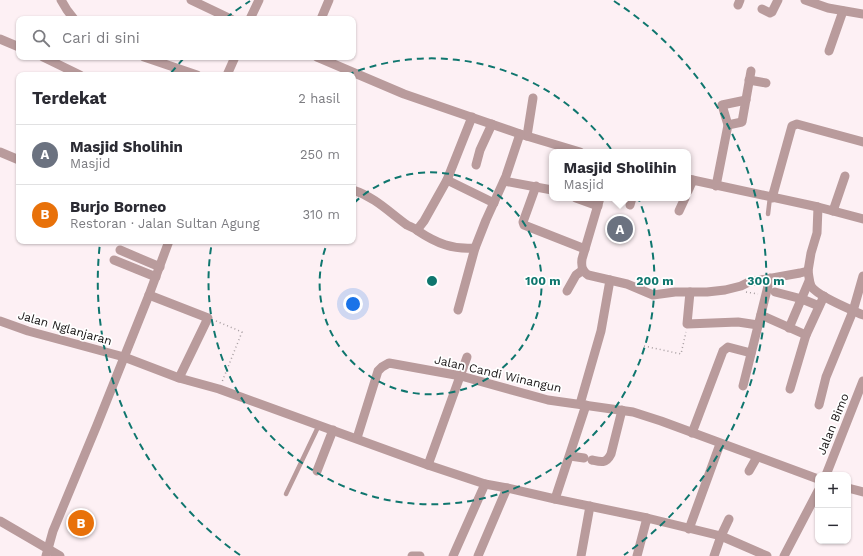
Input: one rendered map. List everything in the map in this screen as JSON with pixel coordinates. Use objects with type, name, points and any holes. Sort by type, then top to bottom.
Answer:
[{"type":"street","points":[[61,0],[66,10],[71,16]]},
{"type":"street","points":[[191,0],[225,16]]},
{"type":"street","points":[[251,16],[259,0]]},
{"type":"street","points":[[322,16],[329,0]]},
{"type":"street","points":[[762,9],[770,14],[778,0]]},
{"type":"street","points":[[805,0],[843,11],[863,14]]},
{"type":"street","points":[[829,51],[843,11]]},
{"type":"street","points":[[0,39],[16,46]]},
{"type":"street","points":[[49,60],[74,72]]},
{"type":"street","points":[[153,60],[188,72]]},
{"type":"street","points":[[228,72],[234,60]]},
{"type":"street","points":[[324,60],[352,72]]},
{"type":"street","points":[[356,74],[404,94],[565,149]]},
{"type":"street","points":[[728,125],[742,122],[750,76],[766,83]]},
{"type":"street","points":[[458,310],[476,248],[524,135],[533,98]]},
{"type":"street","points":[[716,186],[728,125],[722,104],[746,100]]},
{"type":"street","points":[[417,230],[424,221],[447,180],[472,117]]},
{"type":"street","points":[[476,165],[480,150],[492,124]]},
{"type":"street","points":[[771,198],[792,126],[797,124],[863,142]]},
{"type":"street","points":[[0,152],[16,159]]},
{"type":"street","points":[[833,211],[845,176]]},
{"type":"street","points":[[447,180],[494,203]]},
{"type":"street","points":[[691,180],[818,207],[863,219]]},
{"type":"street","points":[[504,181],[549,189]]},
{"type":"street","points":[[536,186],[523,222],[524,225],[585,249]]},
{"type":"street","points":[[356,191],[365,194],[409,226],[444,245],[464,249],[476,248]]},
{"type":"street","points":[[679,211],[684,201]]},
{"type":"street","points":[[599,202],[581,265],[583,270],[588,275],[627,284],[653,295],[675,292],[707,292],[725,290],[741,286],[749,282],[800,274],[808,271]]},
{"type":"street","points":[[818,207],[817,233],[810,253],[808,271],[809,281],[812,288],[824,296],[863,315]]},
{"type":"street","points":[[47,552],[53,531],[97,425],[168,244]]},
{"type":"street","points":[[120,250],[160,267]]},
{"type":"street","points":[[114,260],[156,277]]},
{"type":"street","points":[[567,291],[576,276],[583,270]]},
{"type":"street","points":[[819,405],[826,377],[853,311],[863,276]]},
{"type":"street","points":[[743,386],[770,278]]},
{"type":"street","points":[[554,499],[570,456],[601,331],[610,280]]},
{"type":"street","points":[[789,328],[809,281]]},
{"type":"street","points":[[690,292],[688,324],[738,322],[758,325]]},
{"type":"street","points":[[775,292],[802,299],[819,306]]},
{"type":"street","points":[[149,295],[208,318],[179,378]]},
{"type":"street","points":[[790,389],[806,334],[824,296]]},
{"type":"street","points":[[761,315],[806,334]]},
{"type":"street","name":"Jalan Nglanjaran","points":[[0,321],[28,331],[124,357],[179,378],[219,389],[428,465],[485,484],[647,518],[721,536]]},
{"type":"street","points":[[692,433],[723,351],[728,347],[752,352]]},
{"type":"street","points":[[428,465],[467,357]]},
{"type":"street","name":"Jalan Candi Winangun","points":[[357,438],[378,371],[389,363],[461,376],[548,400],[622,410],[654,419],[815,478]]},
{"type":"street","name":"Jalan Bimo","points":[[827,472],[863,381]]},
{"type":"street","points":[[570,456],[606,462],[611,454],[622,410]]},
{"type":"street","points":[[317,471],[333,430]]},
{"type":"street","points":[[689,529],[720,444]]},
{"type":"street","points":[[749,471],[757,457]]},
{"type":"street","points":[[453,556],[485,484]]},
{"type":"street","points":[[478,556],[507,488]]},
{"type":"street","points":[[851,488],[862,490]]},
{"type":"street","points":[[784,556],[815,497]]},
{"type":"street","points":[[581,556],[590,506]]},
{"type":"street","points":[[636,556],[647,518]]},
{"type":"street","points":[[714,556],[729,519]]},
{"type":"street","points":[[0,521],[47,552],[60,556]]},
{"type":"street","points":[[721,536],[767,556]]},
{"type":"street","points":[[412,556],[420,556]]},
{"type":"lane","points":[[768,214],[771,198]]},
{"type":"lane","points":[[286,494],[319,425]]},
{"type":"path","points":[[740,292],[766,294]]},
{"type":"path","points":[[208,318],[242,332],[219,389]]},
{"type":"path","points":[[644,346],[681,354],[688,324]]},
{"type":"place","name":"Masjid Sholihin","points":[[620,229]]},
{"type":"place","name":"Burjo Borneo","points":[[81,523]]}]
